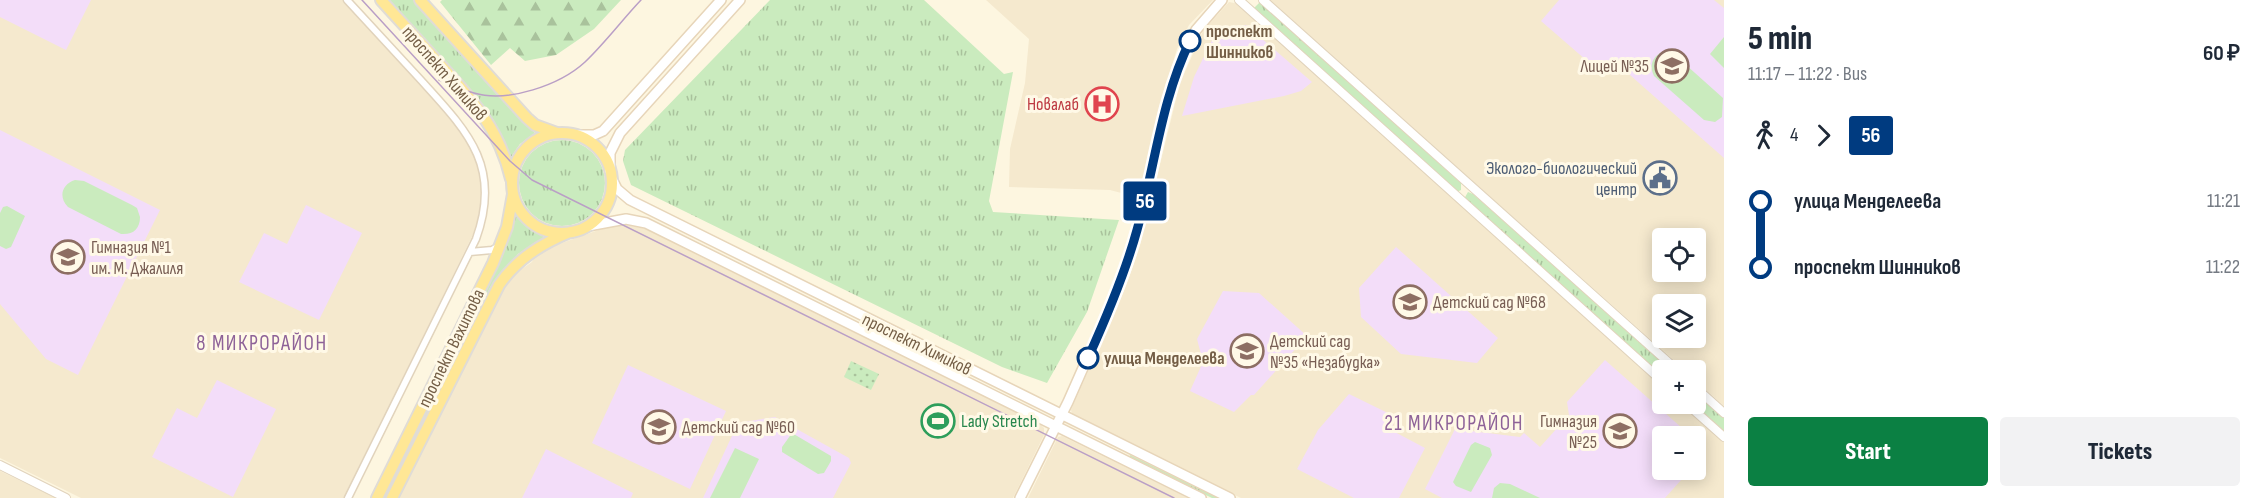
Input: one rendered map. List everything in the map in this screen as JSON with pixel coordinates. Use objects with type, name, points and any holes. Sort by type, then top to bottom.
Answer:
[{"type":"main road","name":"проспект Химиков","points":[[381,0],[464,90],[483,114],[500,142],[512,189]]},
{"type":"main road","name":"проспект Химиков","points":[[420,0],[527,118],[535,125],[558,133]]},
{"type":"main road","name":"проспект Вахитова","points":[[377,498],[501,245],[507,227],[515,166],[525,149],[535,141],[558,133],[594,135],[603,131],[721,0]]},
{"type":"main road","points":[[588,226],[600,217],[611,193],[610,153],[620,133],[740,0]]},
{"type":"main road","points":[[1020,498],[1106,318],[1131,251],[1168,100],[1185,51],[1196,30],[1222,0]]},
{"type":"main road","points":[[578,135],[599,150],[611,175]]},
{"type":"main road","name":"проспект Химиков","points":[[611,175],[617,189],[630,200],[1230,498]]},
{"type":"main road","name":"проспект Вахитова","points":[[512,189],[522,213],[535,226],[545,231],[570,232]]},
{"type":"main road","name":"проспект Химиков","points":[[588,226],[626,219],[646,223],[1201,498]]},
{"type":"main road","name":"проспект Вахитова","points":[[392,498],[499,285],[515,265],[529,254],[570,232],[588,226]]},
{"type":"main road","points":[[921,359],[926,347]]},
{"type":"main road","points":[[1110,454],[1119,456],[1124,454],[1124,449],[1118,443]]},
{"type":"street","points":[[347,0],[456,119],[475,147],[484,174],[486,190],[480,228],[470,252],[348,498]]},
{"type":"street","points":[[1263,0],[1666,360]]},
{"type":"street","points":[[1243,2],[1652,372]]},
{"type":"street","points":[[1458,197],[1469,185]]},
{"type":"street","points":[[470,252],[486,251],[501,245]]},
{"type":"street","points":[[1706,397],[1724,413]]},
{"type":"street","points":[[1698,414],[1724,437]]},
{"type":"street","points":[[0,465],[66,498]]},
{"type":"shaded area","points":[[0,0],[344,0],[467,138],[477,160],[482,190],[477,226],[345,498],[81,498],[0,458]]},
{"type":"shaded area","points":[[0,0],[91,0],[66,50],[0,17]]},
{"type":"shaded area","points":[[986,0],[1213,0],[1189,25],[1177,49],[1160,105],[1140,198],[1110,190],[1009,187],[1010,149],[1025,83],[1029,39]]},
{"type":"shaded area","points":[[1269,0],[1724,0],[1724,406],[1706,390],[1706,360],[1674,360],[1660,348],[1706,348],[1706,294],[1652,294],[1652,341]]},
{"type":"shaded area","name":"Лицей №35","points":[[1559,0],[1714,0],[1724,8],[1724,158],[1613,60],[1601,73],[1541,21]]},
{"type":"shaded area","points":[[1229,2],[1239,4],[1652,372],[1652,414],[1698,414],[1724,437],[1724,498],[1241,498],[1073,417],[1071,410],[1126,286],[1139,249],[1180,83],[1203,31]]},
{"type":"shaded area","points":[[1246,25],[1312,82],[1301,91],[1284,96],[1182,116],[1194,77],[1215,34]]},
{"type":"shaded area","name":"Гимназия №1 им. М. Джалиля","points":[[0,130],[160,210],[78,375],[46,359],[0,304]]},
{"type":"shaded area","points":[[306,205],[362,233],[319,320],[239,282],[264,233],[287,244]]},
{"type":"shaded area","points":[[626,225],[646,229],[704,256],[1041,425],[1044,428],[1044,435],[1013,498],[397,498],[502,288],[517,270],[532,262],[535,256],[548,248],[607,227]]},
{"type":"shaded area","name":"Детский сад №68","points":[[1396,247],[1498,338],[1477,363],[1401,354],[1361,317],[1359,288]]},
{"type":"shaded area","name":"Детский сад №35 «Незабудка»","points":[[1223,291],[1259,293],[1307,336],[1254,395],[1251,395],[1234,412],[1190,391],[1203,362],[1197,339]]},
{"type":"shaded area","name":"Гимназия №25","points":[[1605,360],[1652,402],[1652,414],[1666,414],[1680,426],[1652,426],[1652,480],[1681,480],[1665,498],[1442,498],[1425,489],[1455,429],[1520,437],[1524,433],[1540,447],[1569,415],[1567,402]]},
{"type":"shaded area","name":"Детский сад №60","points":[[628,365],[726,411],[690,489],[592,443]]},
{"type":"shaded area","points":[[217,380],[276,409],[233,497],[152,457],[177,408],[197,418]]},
{"type":"shaded area","points":[[1349,394],[1396,417],[1391,430],[1425,448],[1399,498],[1354,498],[1297,469],[1318,430]]},
{"type":"shaded area","points":[[775,417],[849,458],[851,463],[833,498],[703,498],[738,423]]},
{"type":"shaded area","points":[[1062,436],[1188,498],[1028,498],[1058,437]]},
{"type":"shaded area","points":[[546,449],[633,493],[631,498],[522,498]]},
{"type":"shaded area","points":[[0,471],[56,498],[0,498]]},
{"type":"green space","points":[[388,0],[413,0],[535,133],[520,144],[511,157],[487,111]]},
{"type":"green space","points":[[442,0],[621,0],[594,29],[556,55],[525,61],[510,48],[491,65],[440,2]]},
{"type":"green space","points":[[770,0],[924,0],[1004,74],[1013,72],[989,201],[993,212],[1119,220],[1087,312],[1047,383],[1002,367],[631,185],[623,161],[625,150]]},
{"type":"green space","points":[[1260,2],[1461,183],[1461,190],[1457,192],[1253,9]]},
{"type":"green space","points":[[1724,37],[1724,68],[1710,54]]},
{"type":"green space","points":[[1662,52],[1676,56],[1723,98],[1722,117],[1715,122],[1704,120],[1654,76],[1652,62]]},
{"type":"green space","points":[[562,140],[579,143],[593,152],[602,166],[605,183],[602,200],[593,214],[579,223],[562,226],[545,223],[531,214],[522,200],[519,183],[522,166],[531,152],[545,143]]},
{"type":"green space","points":[[75,180],[84,181],[137,208],[140,221],[137,228],[129,233],[121,234],[68,207],[63,199],[63,191],[67,184]]},
{"type":"green space","points":[[1468,192],[1473,194],[1661,360],[1652,360],[1652,367],[1464,199]]},
{"type":"green space","points":[[7,206],[25,216],[11,247],[6,249],[0,246],[0,213],[3,207]]},
{"type":"green space","points":[[516,215],[528,228],[543,238],[518,254],[491,286],[385,498],[381,498],[501,259],[510,235],[513,217]]},
{"type":"green space","points":[[851,361],[879,374],[871,390],[844,377]]},
{"type":"green space","points":[[1706,401],[1724,417],[1724,431],[1704,414]]},
{"type":"green space","points":[[792,433],[831,456],[831,461],[824,473],[818,474],[782,452],[782,447]]},
{"type":"green space","points":[[1475,442],[1490,448],[1492,455],[1471,492],[1456,486],[1453,482],[1471,445]]},
{"type":"green space","points":[[735,448],[759,459],[740,498],[710,498]]},
{"type":"green space","points":[[1130,455],[1219,498],[1212,498],[1129,458]]},
{"type":"green space","points":[[1500,483],[1510,484],[1540,498],[1492,498],[1494,488]]},
{"type":"tram line","points":[[362,0],[510,161],[532,180],[1174,498]]},
{"type":"tram line","points":[[439,80],[474,93],[502,96],[548,85],[585,62],[641,0]]},
{"type":"bus line","name":"56","points":[[1088,358],[1113,300],[1138,230],[1168,100],[1190,41]]},
{"type":"place","name":"проспект Шинников","points":[[1190,41]]},
{"type":"place","name":"Лицей №35","points":[[1672,66]]},
{"type":"place","name":"Новалаб","points":[[1102,104]]},
{"type":"place","name":"Эколого-биологический центр","points":[[1660,178]]},
{"type":"place","name":"Гимназия №1 им. М. Джалиля","points":[[68,257]]},
{"type":"place","name":"Детский сад №68","points":[[1410,302]]},
{"type":"place","name":"Детский сад №35 «Незабудка»","points":[[1247,351]]},
{"type":"place","name":"улица Менделеева","points":[[1088,358]]},
{"type":"place","name":"Lady Stretch","points":[[938,421]]},
{"type":"place","name":"Детский сад №60","points":[[659,427]]},
{"type":"place","name":"Гимназия №25","points":[[1620,431]]},
{"type":"district","name":"8 МИКРОРАЙОН","points":[[262,343]]},
{"type":"district","name":"21 МИКРОРАЙОН","points":[[1454,423]]}]
